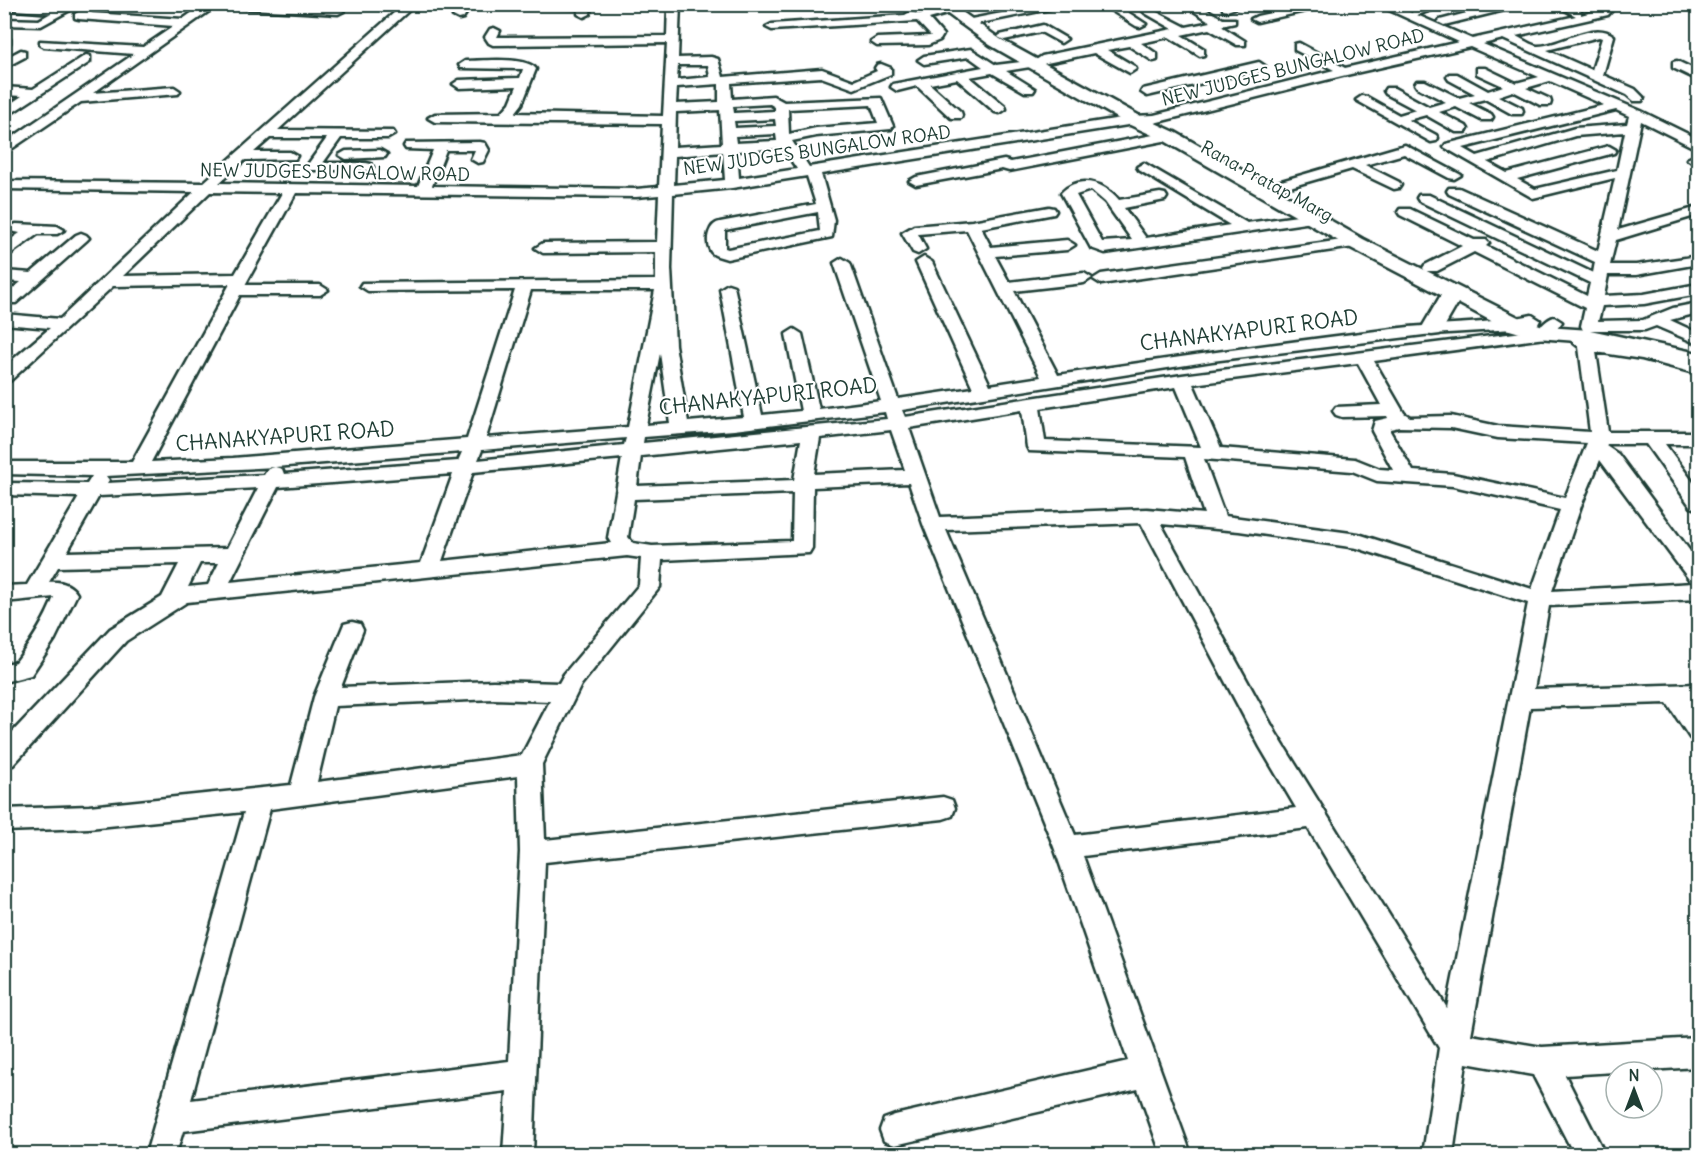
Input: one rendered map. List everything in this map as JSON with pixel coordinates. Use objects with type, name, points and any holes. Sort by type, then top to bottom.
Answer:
[{"type":"main road","name":"Rana Pratap Marg","points":[[949,6],[1037,61],[1248,174],[1431,268],[1567,325]]},
{"type":"main road","name":"Rana Pratap Marg","points":[[973,22],[1004,37],[1037,61]]},
{"type":"main road","name":"Rana Pratap Marg","points":[[1143,117],[1169,136],[1356,243],[1453,292],[1567,325]]},
{"type":"main road","points":[[1432,329],[1453,292]]},
{"type":"main road","points":[[1567,325],[1627,334],[1698,351]]},
{"type":"main road","points":[[1567,325],[1698,360]]},
{"type":"street","points":[[4,150],[214,4],[338,11]]},
{"type":"street","points":[[4,377],[64,324],[206,189],[411,4]]},
{"type":"street","points":[[459,16],[465,6],[477,4]]},
{"type":"street","points":[[541,16],[546,4],[585,6],[584,14]]},
{"type":"street","points":[[674,4],[664,285],[667,345],[680,428]]},
{"type":"street","points":[[973,22],[1069,4]]},
{"type":"street","points":[[1106,4],[1140,24]]},
{"type":"street","points":[[1227,8],[1242,4]]},
{"type":"street","points":[[1274,4],[1290,13]]},
{"type":"street","points":[[1257,19],[1331,4]]},
{"type":"street","points":[[1381,4],[1616,106],[1635,121],[1698,144]]},
{"type":"street","points":[[1444,22],[1494,6],[1513,4]]},
{"type":"street","points":[[1559,4],[1577,13]]},
{"type":"street","points":[[1190,5],[1221,23],[1240,49],[1273,75]]},
{"type":"street","points":[[1417,12],[1445,5],[1471,15],[1535,50],[1631,92],[1638,98]]},
{"type":"street","points":[[4,6],[64,10],[45,22],[34,25],[4,22]]},
{"type":"street","points":[[772,27],[918,18],[949,6]]},
{"type":"street","points":[[1494,6],[1526,20]]},
{"type":"street","points":[[1499,29],[1526,20],[1577,13],[1604,6]]},
{"type":"street","name":"NEW JUDGES BUNGALOW ROAD","points":[[4,185],[291,189],[390,184],[424,187],[464,182],[636,193],[732,184],[1143,117],[1276,88],[1464,41],[1499,29],[1604,13],[1604,6]]},
{"type":"street","points":[[94,7],[79,16],[185,23]]},
{"type":"street","points":[[877,42],[936,38],[937,35],[924,20],[891,8]]},
{"type":"street","points":[[1149,11],[1183,30]]},
{"type":"street","points":[[1004,37],[1042,23],[1061,39]]},
{"type":"street","points":[[897,87],[962,76],[1221,23]]},
{"type":"street","points":[[83,27],[171,33]]},
{"type":"street","points":[[602,41],[605,27]]},
{"type":"street","points":[[494,31],[491,37],[493,41],[672,39]]},
{"type":"street","points":[[1170,33],[1242,83]]},
{"type":"street","points":[[1535,50],[1599,33],[1606,34],[1608,36],[1596,76]]},
{"type":"street","points":[[1183,103],[1150,87],[1193,81],[1225,73],[1273,75],[1340,69],[1464,41]]},
{"type":"street","points":[[1131,42],[1153,57]]},
{"type":"street","points":[[44,43],[146,51]]},
{"type":"street","points":[[959,45],[1029,89]]},
{"type":"street","points":[[1299,47],[1340,69]]},
{"type":"street","points":[[1096,49],[1130,69]]},
{"type":"street","points":[[924,60],[971,53]]},
{"type":"street","points":[[4,64],[21,54]]},
{"type":"street","points":[[1685,55],[1698,62]]},
{"type":"street","points":[[7,112],[86,59]]},
{"type":"street","points":[[671,62],[714,62],[721,82],[725,109],[732,184]]},
{"type":"street","points":[[1698,62],[1677,65],[1698,76]]},
{"type":"street","points":[[465,65],[527,66],[530,69],[516,104],[505,117]]},
{"type":"street","points":[[670,84],[822,73],[854,85],[887,71],[881,68]]},
{"type":"street","points":[[1176,69],[1216,96]]},
{"type":"street","points":[[1481,71],[1545,102]]},
{"type":"street","points":[[1143,117],[1183,103],[1216,96],[1273,75]]},
{"type":"street","points":[[962,76],[1000,109]]},
{"type":"street","points":[[1453,77],[1518,111]]},
{"type":"street","points":[[825,78],[858,95],[863,102]]},
{"type":"street","points":[[1398,119],[1548,78]]},
{"type":"street","points":[[459,84],[525,82]]},
{"type":"street","points":[[920,82],[956,115]]},
{"type":"street","points":[[1421,84],[1486,117]]},
{"type":"street","points":[[4,91],[36,93]]},
{"type":"street","points":[[79,99],[174,91]]},
{"type":"street","points":[[1390,91],[1461,129]]},
{"type":"street","points":[[1362,100],[1431,138]]},
{"type":"street","points":[[435,118],[669,114],[876,101],[886,126],[816,132],[729,148],[668,152]]},
{"type":"street","points":[[843,103],[850,129]]},
{"type":"street","points":[[453,105],[516,104]]},
{"type":"street","points":[[787,105],[784,138],[809,171],[823,207],[829,228],[827,234],[727,254],[717,250],[717,229],[720,226],[823,207]]},
{"type":"street","points":[[1616,106],[1451,147],[1533,194],[1626,166]]},
{"type":"street","points":[[7,112],[56,115]]},
{"type":"street","points":[[1555,121],[1609,150],[1626,166]]},
{"type":"street","points":[[1475,161],[1577,133],[1635,121]]},
{"type":"street","points":[[1635,121],[1604,259],[1567,325],[1597,442],[1698,578]]},
{"type":"street","points":[[728,132],[784,138]]},
{"type":"street","points":[[267,134],[388,134]]},
{"type":"street","points":[[336,135],[313,167],[366,167]]},
{"type":"street","points":[[1009,167],[1169,136]]},
{"type":"street","points":[[411,146],[480,146],[483,147],[478,159]]},
{"type":"street","points":[[424,187],[441,146]]},
{"type":"street","points":[[1276,187],[1406,149],[1454,175]]},
{"type":"street","points":[[1506,178],[1609,150]]},
{"type":"street","points":[[321,155],[380,154]]},
{"type":"street","points":[[243,156],[290,156]]},
{"type":"street","points":[[945,160],[958,173]]},
{"type":"street","points":[[916,181],[1004,164],[1021,179]]},
{"type":"street","points":[[1354,165],[1394,185]]},
{"type":"street","points":[[1144,167],[1245,228]]},
{"type":"street","points":[[1142,243],[1101,187],[1095,186],[1068,193],[1096,245],[1105,248],[1142,243],[1312,218]]},
{"type":"street","points":[[138,469],[291,189]]},
{"type":"street","points":[[1478,190],[1604,259]]},
{"type":"street","points":[[1454,191],[1528,219]]},
{"type":"street","points":[[1115,205],[1160,197]]},
{"type":"street","points":[[1424,198],[1499,234],[1604,259],[1636,270],[1692,262]]},
{"type":"street","points":[[983,390],[910,233],[914,230],[972,225],[1049,211]]},
{"type":"street","points":[[1604,259],[1680,217],[1698,211]]},
{"type":"street","points":[[1405,212],[1473,247],[1567,325],[1644,354],[1698,369]]},
{"type":"street","points":[[1680,217],[1698,229]]},
{"type":"street","points":[[1431,268],[1528,219]]},
{"type":"street","points":[[972,225],[1051,379]]},
{"type":"street","points":[[16,228],[57,231]]},
{"type":"street","points":[[4,252],[34,229]]},
{"type":"street","points":[[10,300],[81,238]]},
{"type":"street","points":[[1101,279],[1356,243]]},
{"type":"street","points":[[986,252],[1067,245]]},
{"type":"street","points":[[543,248],[664,247]]},
{"type":"street","points":[[842,263],[893,415],[933,524],[1067,847],[1176,1155]]},
{"type":"street","points":[[4,276],[35,278]]},
{"type":"street","points":[[1003,287],[1084,278]]},
{"type":"street","points":[[109,281],[320,290]]},
{"type":"street","points":[[368,286],[664,285]]},
{"type":"street","points":[[627,549],[618,538],[664,285]]},
{"type":"street","points":[[429,568],[475,444],[524,286]]},
{"type":"street","points":[[728,289],[754,421]]},
{"type":"street","points":[[1567,325],[1644,299],[1698,289]]},
{"type":"street","points":[[4,489],[93,489],[270,481],[465,467],[634,440],[1030,403],[1182,380],[1364,358],[1567,325],[1645,325],[1679,311],[1698,308]]},
{"type":"street","points":[[4,319],[64,324]]},
{"type":"street","points":[[1658,321],[1698,339]]},
{"type":"street","name":"CHANAKYAPURI ROAD","points":[[893,415],[983,390],[1115,370],[1432,329],[1567,325]]},
{"type":"street","points":[[5,756],[118,635],[182,595],[627,549],[652,553],[802,548],[804,484],[811,424],[794,334]]},
{"type":"street","points":[[1364,358],[1397,415]]},
{"type":"street","points":[[1115,370],[1128,389]]},
{"type":"street","points":[[1182,380],[1214,454]]},
{"type":"street","points":[[1030,403],[1036,447],[1192,452],[1355,465],[1377,475],[1453,480],[1571,506]]},
{"type":"street","points":[[1342,411],[1397,415],[1451,422],[1498,432],[1597,442],[1651,438],[1698,438]]},
{"type":"street","points":[[1397,415],[1381,425],[1381,430],[1407,477]]},
{"type":"street","name":"CHANAKYAPURI ROAD","points":[[4,468],[138,469],[475,444],[634,440],[680,428],[754,421],[811,424]]},
{"type":"street","points":[[1651,438],[1698,502]]},
{"type":"street","points":[[1438,1155],[1454,1046],[1539,599],[1571,506],[1597,442]]},
{"type":"street","points":[[1192,452],[1217,522]]},
{"type":"street","points":[[216,590],[282,460]]},
{"type":"street","points":[[33,591],[105,470]]},
{"type":"street","points":[[626,493],[916,476]]},
{"type":"street","points":[[933,524],[1147,516],[1217,522],[1358,541],[1539,599],[1698,591]]},
{"type":"street","points":[[1147,516],[1268,740],[1454,1046],[1542,1062],[1698,1053]]},
{"type":"street","points":[[518,1155],[533,852],[530,764],[572,680],[649,587],[652,553]]},
{"type":"street","points":[[52,560],[234,555]]},
{"type":"street","points":[[170,602],[193,556]]},
{"type":"street","points":[[4,594],[57,590],[66,594],[30,660],[22,669],[4,673]]},
{"type":"street","points":[[301,795],[326,697],[352,630]]},
{"type":"street","points":[[326,697],[493,690],[566,693]]},
{"type":"street","points":[[1520,698],[1698,693]]},
{"type":"street","points":[[1673,694],[1698,731]]},
{"type":"street","points":[[4,820],[89,817],[260,800],[530,764]]},
{"type":"street","points":[[161,1155],[260,800]]},
{"type":"street","points":[[533,852],[943,808]]},
{"type":"street","points":[[1067,847],[1315,816]]},
{"type":"street","points":[[1542,1062],[1590,1155]]},
{"type":"street","points":[[895,1130],[1146,1072]]},
{"type":"street","points":[[172,1117],[523,1074]]},
{"type":"railway","points":[[1677,4],[1698,14]]}]
